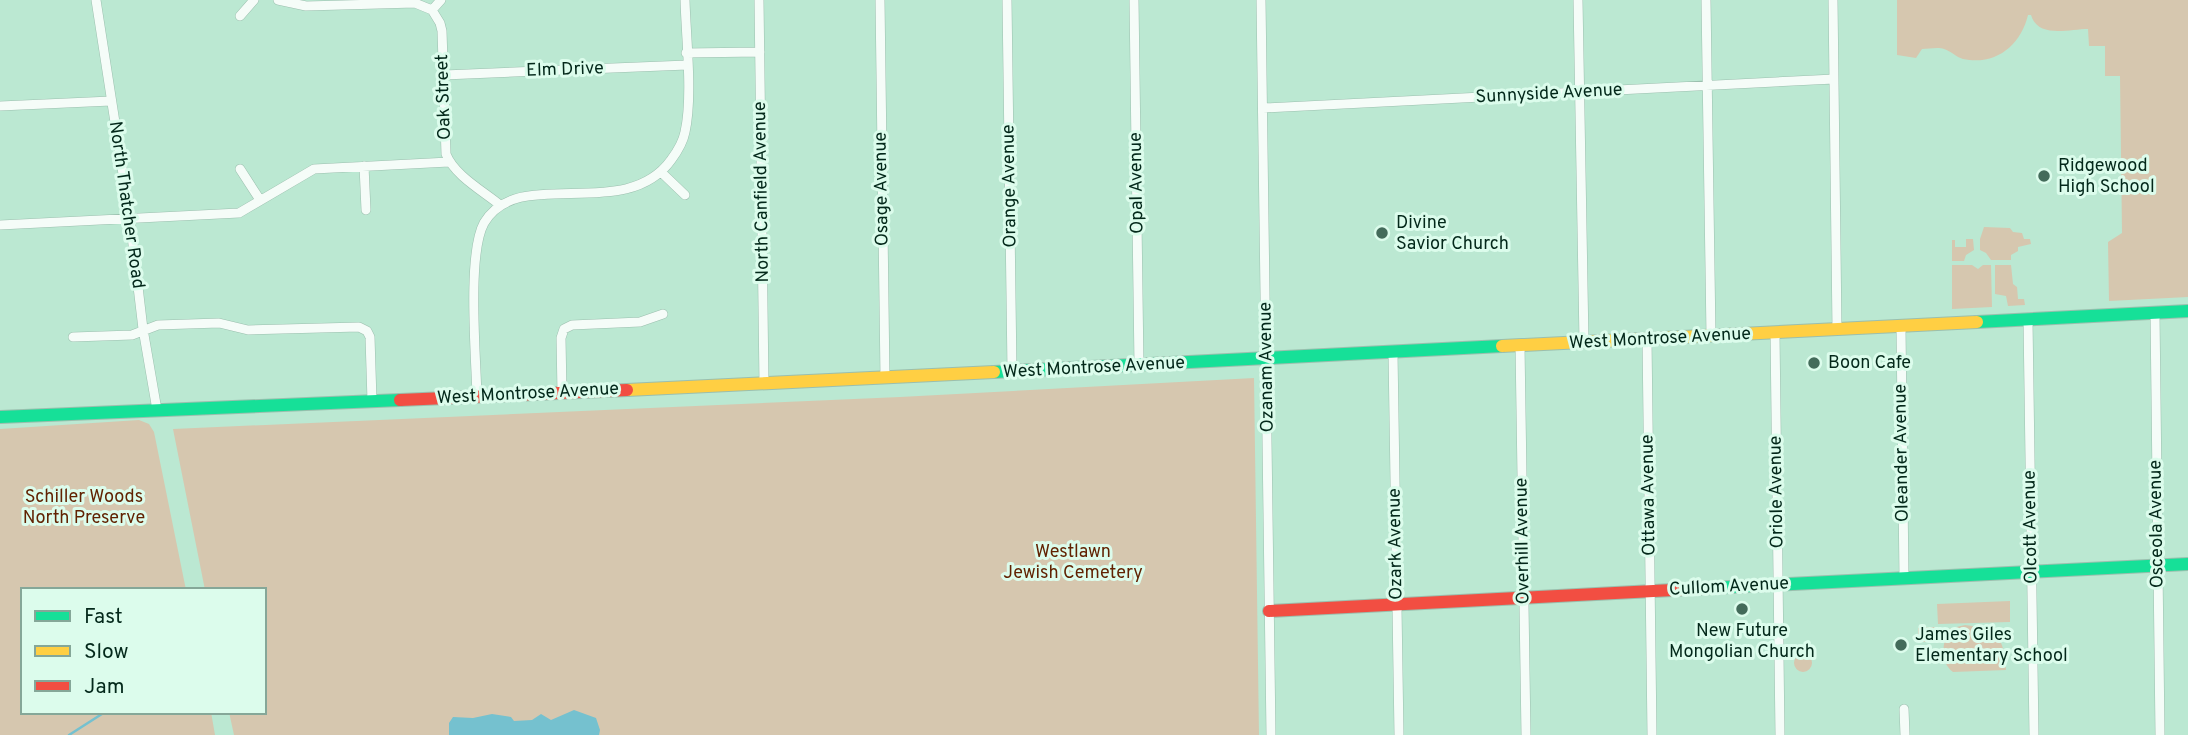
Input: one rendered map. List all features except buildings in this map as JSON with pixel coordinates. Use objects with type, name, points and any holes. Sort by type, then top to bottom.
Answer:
[{"type":"street","name":"North Thatcher Road","points":[[96,0],[130,219],[143,329],[158,410]]},
{"type":"street","points":[[240,16],[254,0]]},
{"type":"street","points":[[278,0],[306,6],[406,1],[432,10],[441,0]]},
{"type":"street","points":[[477,396],[475,253],[484,224],[500,205],[508,200],[627,190],[641,186],[661,172],[685,135],[688,111],[685,0]]},
{"type":"street","name":"North Canfield Avenue","points":[[759,0],[764,384]]},
{"type":"street","name":"Osage Avenue","points":[[880,0],[885,378]]},
{"type":"street","name":"Orange Avenue","points":[[1007,0],[1012,371]]},
{"type":"street","name":"Opal Avenue","points":[[1134,0],[1139,366]]},
{"type":"street","name":"Ozanam Avenue","points":[[1261,0],[1271,735]]},
{"type":"street","points":[[1578,0],[1584,342]]},
{"type":"street","points":[[1706,0],[1710,336]]},
{"type":"street","points":[[1833,0],[1837,330]]},
{"type":"street","name":"Oak Street","points":[[432,10],[442,32],[445,142],[449,162],[500,205]]},
{"type":"street","points":[[686,53],[760,52]]},
{"type":"street","name":"Elm Drive","points":[[444,75],[687,65]]},
{"type":"street","name":"Sunnyside Avenue","points":[[1263,108],[1834,79]]},
{"type":"street","points":[[0,106],[111,101]]},
{"type":"street","points":[[0,225],[239,213],[314,169],[449,162]]},
{"type":"street","points":[[364,166],[366,210]]},
{"type":"street","points":[[240,169],[260,200]]},
{"type":"street","points":[[661,172],[685,195]]},
{"type":"street","name":"West Montrose Avenue","points":[[0,417],[1266,360],[2188,311]]},
{"type":"street","name":"Osceola Avenue","points":[[2155,313],[2160,735]]},
{"type":"street","points":[[562,393],[561,338],[564,328],[572,324],[648,321],[663,314]]},
{"type":"street","name":"Olcott Avenue","points":[[2028,320],[2034,735]]},
{"type":"street","points":[[73,337],[132,335],[158,325],[212,323],[248,330],[355,326],[367,331],[371,342],[372,401]]},
{"type":"street","name":"Oleander Avenue","points":[[1900,328],[1904,578]]},
{"type":"street","name":"Oriole Avenue","points":[[1775,333],[1780,735]]},
{"type":"street","name":"Ottawa Avenue","points":[[1647,339],[1652,735]]},
{"type":"street","name":"Overhill Avenue","points":[[1520,346],[1526,735]]},
{"type":"street","name":"Ozark Avenue","points":[[1393,353],[1399,735]]},
{"type":"street","name":"Cullom Avenue","points":[[1269,611],[2188,564]]},
{"type":"street","points":[[1904,709],[1905,735]]},
{"type":"green space","points":[[1897,0],[2188,0],[2188,297],[2109,301],[2108,242],[2122,233],[2120,76],[2105,76],[2105,46],[2089,46],[2088,29],[2047,30],[2028,15],[2020,36],[1996,56],[1963,59],[1939,48],[1922,49],[1916,58],[1897,55]]},
{"type":"green space","points":[[1984,227],[2010,228],[2013,232],[2022,233],[2024,239],[2030,239],[2031,244],[2018,247],[2018,251],[2011,255],[2011,260],[1991,260],[1980,250]]},
{"type":"green space","points":[[1966,239],[1973,239],[1974,250],[1966,255],[1964,261],[1952,261],[1952,240],[1955,240],[1955,247],[1966,247]]},
{"type":"green space","points":[[1952,265],[1972,265],[1978,269],[1983,265],[1991,265],[1992,307],[1952,309]]},
{"type":"green space","points":[[1995,265],[2011,265],[2018,299],[2024,299],[2025,305],[2008,306],[2006,296],[1995,294]]},
{"type":"green space","name":"Westlawn Jewish Cemetery","points":[[1254,378],[1259,735],[234,735],[229,714],[266,714],[266,588],[205,588],[173,429],[900,397]]},
{"type":"green space","name":"Schiller Woods North Preserve","points":[[139,420],[149,424],[154,432],[186,588],[21,588],[21,714],[211,714],[215,735],[0,735],[0,429]]},
{"type":"green space","points":[[2010,601],[2010,622],[1938,624],[1937,604]]},
{"type":"green space","points":[[1965,625],[1985,629],[1997,637],[2001,642],[2006,670],[1953,672],[1949,668],[1943,652],[1948,629]]},
{"type":"green space","points":[[1935,627],[1935,642],[1918,642],[1918,628]]},
{"type":"green space","points":[[1803,654],[1809,657],[1812,663],[1809,669],[1803,672],[1797,669],[1794,663],[1797,657]]},
{"type":"water","points":[[574,710],[596,718],[599,735],[449,735],[449,723],[453,717],[473,718],[492,714],[511,717],[514,721],[532,720],[541,714],[551,720]]},
{"type":"waterway","points":[[69,735],[102,714]]},
{"type":"traffic: fast","points":[[1977,322],[2188,311]]},
{"type":"traffic: fast","points":[[994,372],[1502,346]]},
{"type":"traffic: fast","points":[[0,417],[400,400]]},
{"type":"traffic: fast","points":[[1711,588],[2188,564]]},
{"type":"traffic: slow","points":[[1502,346],[1977,322]]},
{"type":"traffic: slow","points":[[627,390],[994,372]]},
{"type":"traffic: jam","points":[[400,400],[627,390]]},
{"type":"traffic: jam","points":[[1269,611],[1711,588]]},
{"type":"place","name":"Ridgewood High School","points":[[2044,176]]},
{"type":"place","name":"Divine Savior Church","points":[[1382,233]]},
{"type":"place","name":"Boon Cafe","points":[[1814,363]]},
{"type":"place","name":"New Future Mongolian Church","points":[[1742,609]]},
{"type":"place","name":"James Giles Elementary School","points":[[1901,645]]}]
